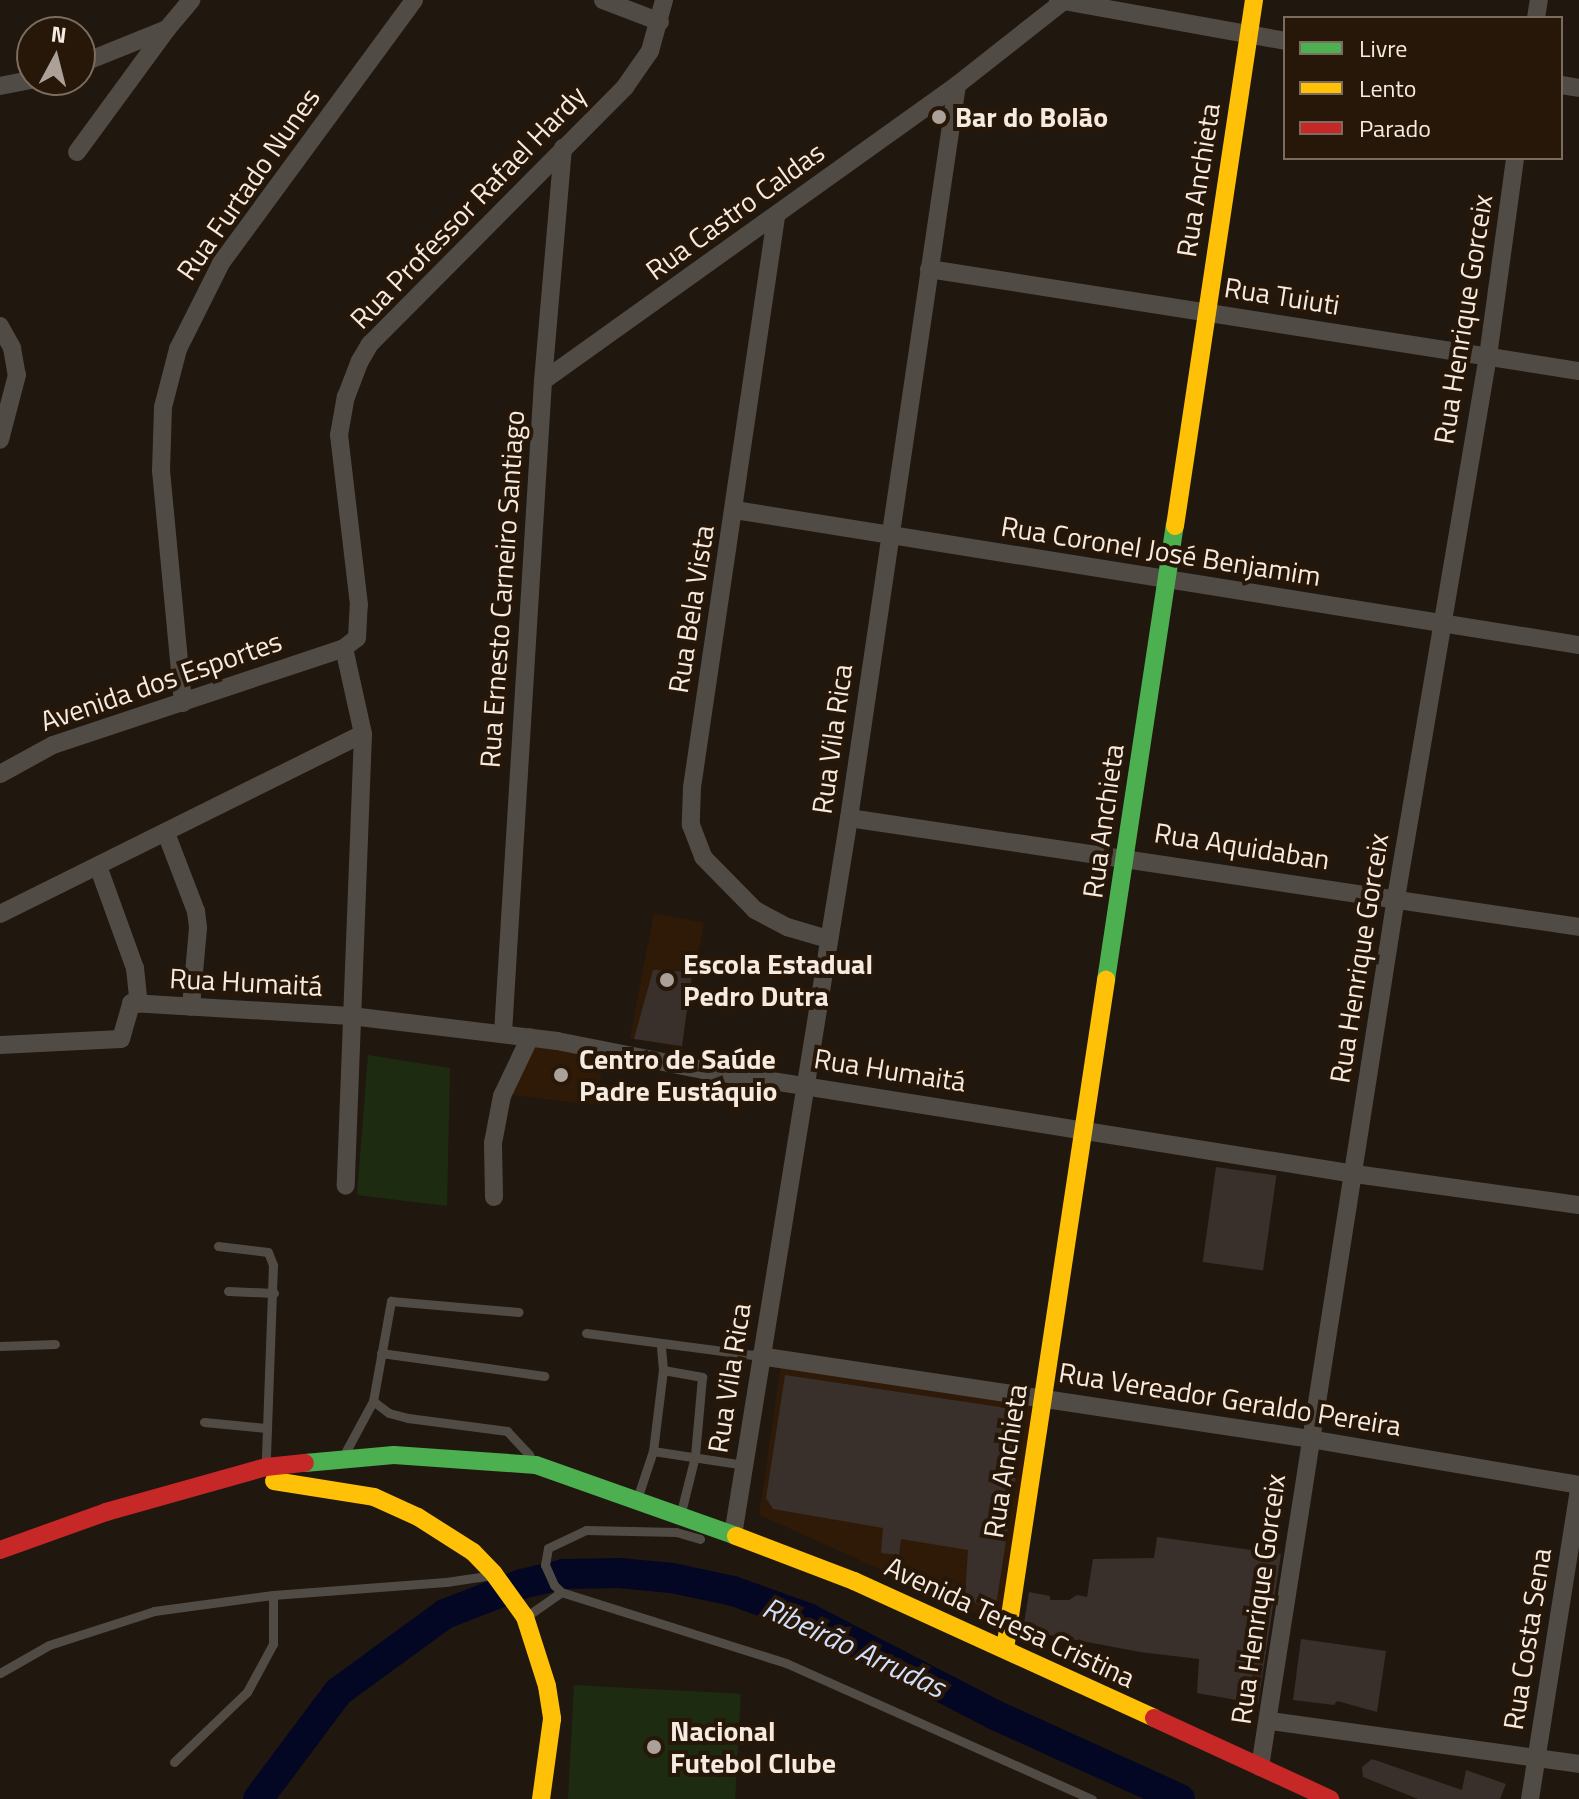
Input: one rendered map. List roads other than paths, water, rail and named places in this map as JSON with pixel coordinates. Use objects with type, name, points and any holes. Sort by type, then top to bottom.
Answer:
[{"type":"main road","name":"Rua Anchieta","points":[[1005,1649],[1254,0]]},
{"type":"main road","name":"Avenida Teresa Cristina","points":[[230,1478],[266,1467],[394,1455],[536,1465],[680,1515],[734,1542],[854,1581],[1330,1799]]},
{"type":"main road","points":[[0,1550],[106,1512],[230,1478],[313,1485],[374,1497],[429,1524],[473,1552],[494,1574],[525,1617],[544,1674],[552,1719],[541,1799]]},
{"type":"street","points":[[77,152],[191,0]]},
{"type":"street","name":"Rua Furtado Nunes","points":[[183,703],[161,471],[163,407],[178,349],[221,263],[414,0]]},
{"type":"street","points":[[603,0],[660,22]]},
{"type":"street","name":"Rua Professor Rafael Hardy","points":[[344,648],[357,638],[360,626],[339,435],[346,397],[360,361],[370,344],[640,69],[660,22],[664,0]]},
{"type":"street","points":[[957,85],[1061,1],[1283,41]]},
{"type":"street","points":[[96,58],[167,29]]},
{"type":"street","name":"Rua Castro Caldas","points":[[543,381],[957,85]]},
{"type":"street","name":"Rua Vila Rica","points":[[734,1542],[760,1356],[849,818],[957,85]]},
{"type":"street","name":"Rua Ernesto Carneiro Santiago","points":[[503,1033],[543,381],[563,148]]},
{"type":"street","name":"Rua Henrique Gorceix","points":[[1260,1767],[1270,1721],[1310,1439],[1355,1174],[1396,898],[1488,356],[1515,160]]},
{"type":"street","name":"Rua Bela Vista","points":[[776,217],[692,787],[691,825],[703,857],[755,910],[787,927],[828,939]]},
{"type":"street","name":"Rua Tuiuti","points":[[929,269],[1579,371]]},
{"type":"street","points":[[0,326],[12,348],[17,375],[0,440]]},
{"type":"street","name":"Rua Coronel José Benjamim","points":[[735,510],[1579,645]]},
{"type":"street","points":[[344,648],[363,734],[346,1186]]},
{"type":"street","name":"Avenida dos Esportes","points":[[0,774],[53,745],[344,648]]},
{"type":"street","points":[[0,914],[363,734]]},
{"type":"street","name":"Rua Aquidaban","points":[[849,818],[1579,927]]},
{"type":"street","points":[[166,833],[192,895],[197,919],[191,1007]]},
{"type":"street","points":[[98,866],[135,968],[139,1004]]},
{"type":"street","name":"Rua Humaitá","points":[[0,1045],[123,1038],[129,1004],[351,1016],[530,1037],[704,1070],[1355,1174],[1579,1205]]},
{"type":"street","points":[[494,1197],[493,1143],[502,1096],[530,1037]]},
{"type":"street","name":"Rua Vereador Geraldo Pereira","points":[[760,1356],[1310,1439],[1579,1486]]},
{"type":"street","name":"Rua Costa Sena","points":[[1530,1799],[1579,1486]]},
{"type":"street","points":[[1270,1721],[1579,1764]]},
{"type":"lane","points":[[218,1246],[268,1252],[273,1265],[266,1467]]},
{"type":"lane","points":[[228,1291],[274,1293]]},
{"type":"lane","points":[[341,1461],[373,1401],[391,1301],[519,1312]]},
{"type":"lane","name":"Rua Vereador Geraldo Pereira","points":[[586,1333],[760,1356]]},
{"type":"lane","points":[[0,1346],[55,1344]]},
{"type":"lane","points":[[637,1499],[653,1451],[663,1370],[661,1345]]},
{"type":"lane","points":[[381,1353],[544,1376]]},
{"type":"lane","points":[[663,1370],[702,1377],[695,1456],[680,1515]]},
{"type":"lane","points":[[373,1401],[389,1413],[408,1418],[507,1431],[536,1465]]},
{"type":"lane","points":[[204,1422],[266,1428]]},
{"type":"lane","points":[[653,1451],[744,1465]]},
{"type":"lane","points":[[706,1540],[676,1532],[618,1528],[586,1530],[548,1548],[545,1565],[554,1585],[561,1591],[786,1663],[1092,1799]]},
{"type":"lane","points":[[0,1673],[49,1645],[154,1611],[273,1595],[446,1582],[494,1574]]},
{"type":"lane","points":[[525,1617],[561,1591]]},
{"type":"lane","points":[[174,1762],[247,1692],[273,1644],[273,1595]]},
{"type":"waterway","name":"Ribeirão Arrudas","points":[[258,1799],[338,1692],[445,1614],[522,1584],[564,1574],[619,1573],[672,1578],[733,1591],[808,1618],[995,1715],[1180,1799]]},
{"type":"place","name":"Bar do Bolão","points":[[939,117]]},
{"type":"place","name":"Escola Estadual Pedro Dutra","points":[[667,980]]},
{"type":"place","name":"Centro de Saúde Padre Eustáquio","points":[[561,1075]]},
{"type":"place","name":"Nacional Futebol Clube","points":[[654,1747]]}]
